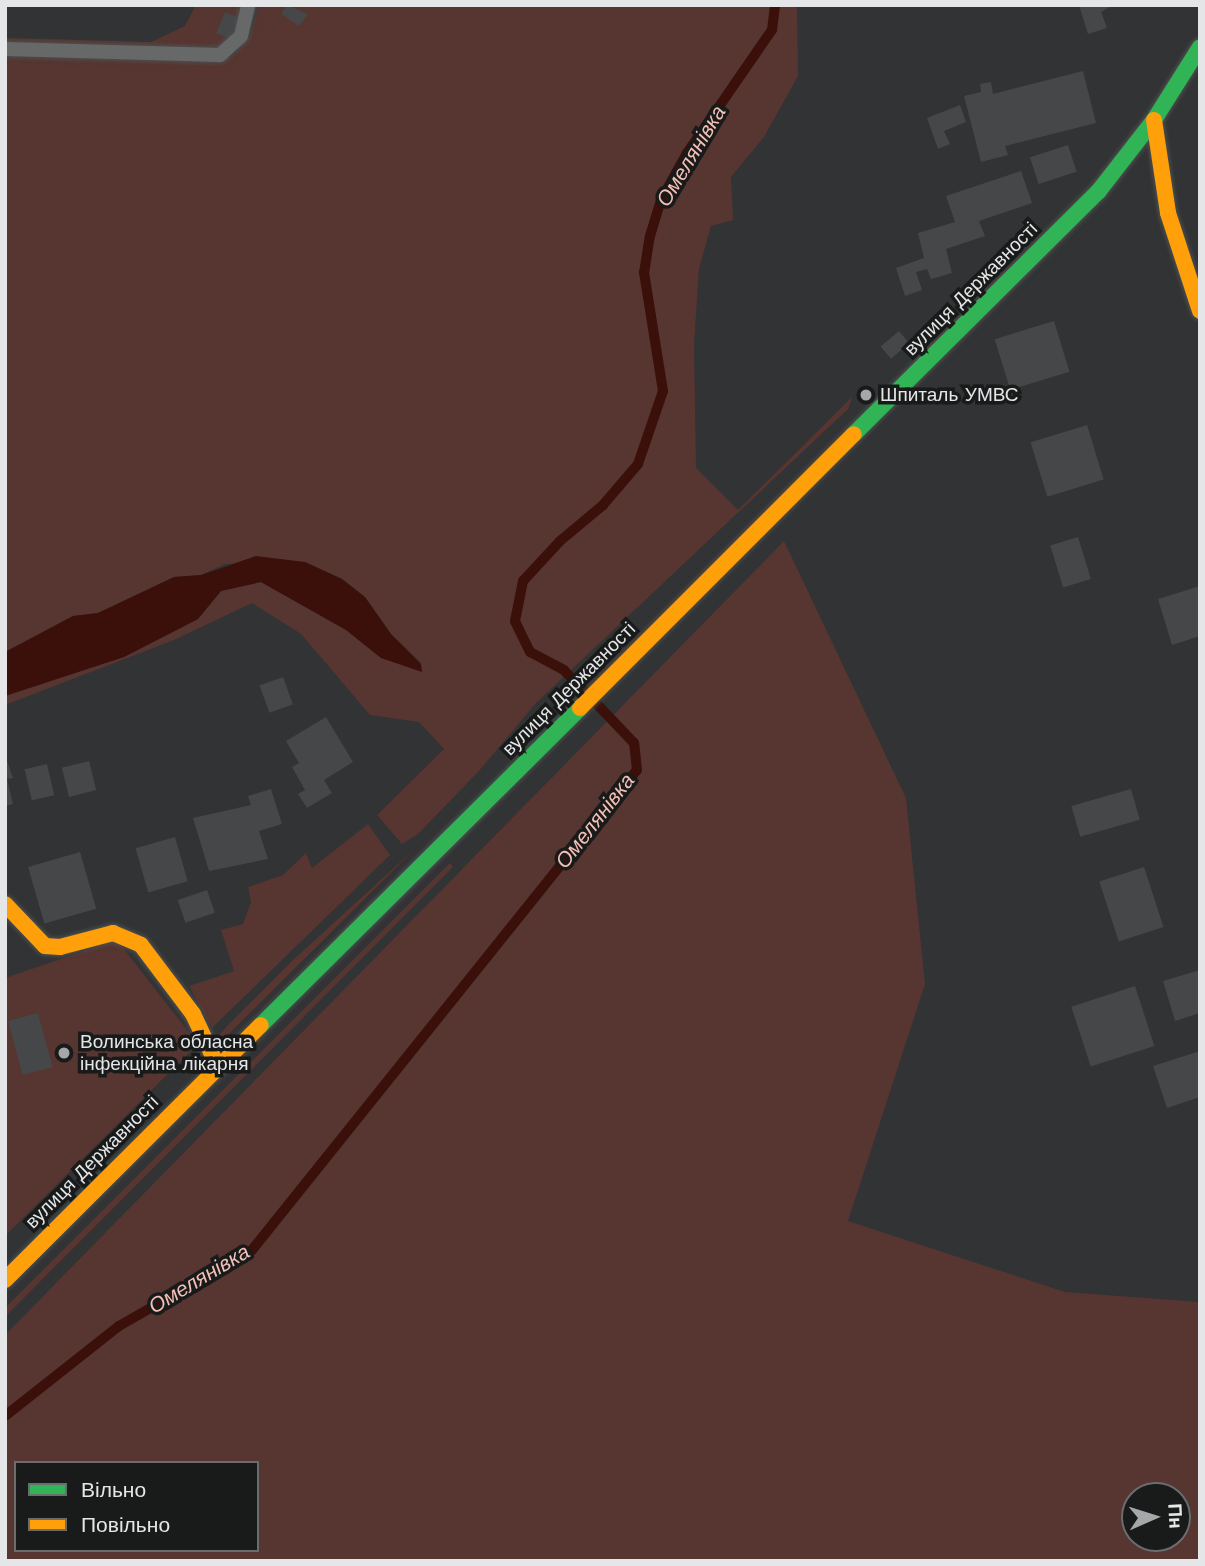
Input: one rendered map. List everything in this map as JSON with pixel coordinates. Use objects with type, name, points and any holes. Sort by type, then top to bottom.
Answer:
[{"type":"street","name":"вулиця Державності","points":[[5,1280],[217,1065],[1098,192],[1154,120],[1200,47]]},
{"type":"street","points":[[1154,120],[1168,213],[1200,312]]},
{"type":"street","points":[[5,904],[45,946],[60,947],[113,933],[142,945],[193,1014],[217,1065]]},
{"type":"lane","points":[[5,49],[220,55],[241,36],[248,5]]},
{"type":"shaded area","points":[[196,5],[239,5],[238,31],[230,43],[213,49],[5,43],[5,38],[151,42],[185,26]]},
{"type":"shaded area","points":[[259,5],[797,5],[798,76],[764,137],[731,177],[733,220],[711,226],[699,269],[694,344],[696,468],[738,510],[852,397],[848,409],[536,703],[479,771],[418,834],[402,844],[377,815],[444,749],[419,722],[370,715],[301,634],[252,603],[174,640],[5,705],[5,696],[124,657],[198,619],[221,591],[261,582],[346,630],[381,658],[421,663],[391,634],[365,597],[342,579],[305,562],[225,564],[201,575],[174,577],[98,613],[73,616],[5,652],[5,57],[221,61],[235,54],[250,36]]},
{"type":"shaded area","points":[[784,541],[906,798],[925,984],[848,1221],[1065,1292],[1200,1302],[1200,1561],[5,1561],[5,1335]]},
{"type":"shaded area","points":[[256,556],[305,562],[342,579],[365,597],[391,634],[421,664],[422,672],[381,658],[346,630],[261,582],[221,591],[198,619],[124,657],[5,696],[5,652],[73,616],[98,613],[174,577],[201,575]]},
{"type":"shaded area","points":[[368,824],[390,855],[212,1028],[189,986],[234,971],[221,930],[243,924],[251,902],[248,887],[283,875],[306,853],[312,868]]},
{"type":"shaded area","points":[[418,846],[215,1048],[213,1042],[228,1025],[294,959]]},
{"type":"shaded area","points":[[450,863],[453,867],[5,1317],[5,1308]]},
{"type":"shaded area","points":[[117,940],[198,1044],[5,1236],[5,978]]},
{"type":"building","points":[[287,5],[308,14],[299,26],[281,14]]},
{"type":"building","points":[[1079,5],[1113,5],[1101,12],[1107,28],[1088,34]]},
{"type":"building","points":[[225,12],[239,18],[230,39],[216,33]]},
{"type":"building","points":[[1083,71],[1096,123],[1005,146],[1008,155],[981,162],[964,96],[981,92],[980,84],[991,82],[993,94]]},
{"type":"building","points":[[960,105],[966,122],[944,131],[950,144],[938,149],[927,118]]},
{"type":"building","points":[[1068,145],[1077,172],[1039,184],[1030,157]]},
{"type":"building","points":[[1021,171],[1032,203],[979,221],[985,236],[946,249],[952,273],[931,279],[927,269],[916,272],[922,290],[905,296],[896,268],[924,258],[918,233],[955,222],[946,196]]},
{"type":"building","points":[[1054,321],[1069,372],[1010,390],[995,339]]},
{"type":"building","points":[[899,331],[909,343],[891,359],[881,346]]},
{"type":"building","points":[[1087,425],[1104,480],[1047,497],[1031,442]]},
{"type":"building","points":[[1078,537],[1091,579],[1063,588],[1050,545]]},
{"type":"building","points":[[1200,586],[1200,636],[1172,645],[1158,599]]},
{"type":"building","points":[[283,677],[293,704],[269,713],[260,686]]},
{"type":"building","points":[[326,717],[353,762],[324,780],[332,793],[307,808],[298,794],[305,790],[292,767],[299,763],[286,741]]},
{"type":"building","points":[[5,755],[13,778],[7,779],[13,804],[5,806]]},
{"type":"building","points":[[89,761],[96,790],[69,797],[62,768]]},
{"type":"building","points":[[47,764],[54,795],[32,800],[25,769]]},
{"type":"building","points":[[271,789],[282,824],[259,831],[268,859],[209,871],[193,818],[251,805],[248,796]]},
{"type":"building","points":[[1131,789],[1140,820],[1080,837],[1071,806]]},
{"type":"building","points":[[175,837],[188,881],[148,893],[136,848]]},
{"type":"building","points":[[80,852],[96,909],[44,924],[28,867]]},
{"type":"building","points":[[1144,867],[1163,927],[1119,941],[1099,882]]},
{"type":"building","points":[[207,890],[215,913],[186,923],[178,900]]},
{"type":"building","points":[[1200,970],[1200,1013],[1175,1021],[1163,981]]},
{"type":"building","points":[[1135,986],[1154,1046],[1091,1067],[1071,1007]]},
{"type":"building","points":[[38,1013],[52,1067],[23,1075],[8,1021]]},
{"type":"building","points":[[1200,1051],[1200,1097],[1167,1108],[1153,1066]]},
{"type":"waterway","name":"Омелянівка","points":[[584,691],[564,670],[530,652],[515,621],[523,581],[560,541],[603,505],[638,464],[663,391],[644,273],[650,236],[661,200],[687,153],[772,30],[775,5]]},
{"type":"waterway","name":"Омелянівка","points":[[5,1416],[119,1326],[252,1250],[637,770],[634,743],[595,702]]},
{"type":"traffic: fast","points":[[854,434],[1098,192],[1154,120],[1200,47]]},
{"type":"traffic: fast","points":[[261,1025],[580,708]]},
{"type":"traffic: slow","points":[[1154,120],[1168,213],[1200,311]]},
{"type":"traffic: slow","points":[[580,708],[854,434]]},
{"type":"traffic: slow","points":[[5,904],[45,946],[60,947],[113,933],[141,945],[193,1014],[217,1065]]},
{"type":"traffic: slow","points":[[5,1280],[261,1025]]},
{"type":"place","name":"Шпиталь УМВС","points":[[866,395]]},
{"type":"place","name":"Волинська обласна інфекційна лікарня","points":[[64,1053]]}]
